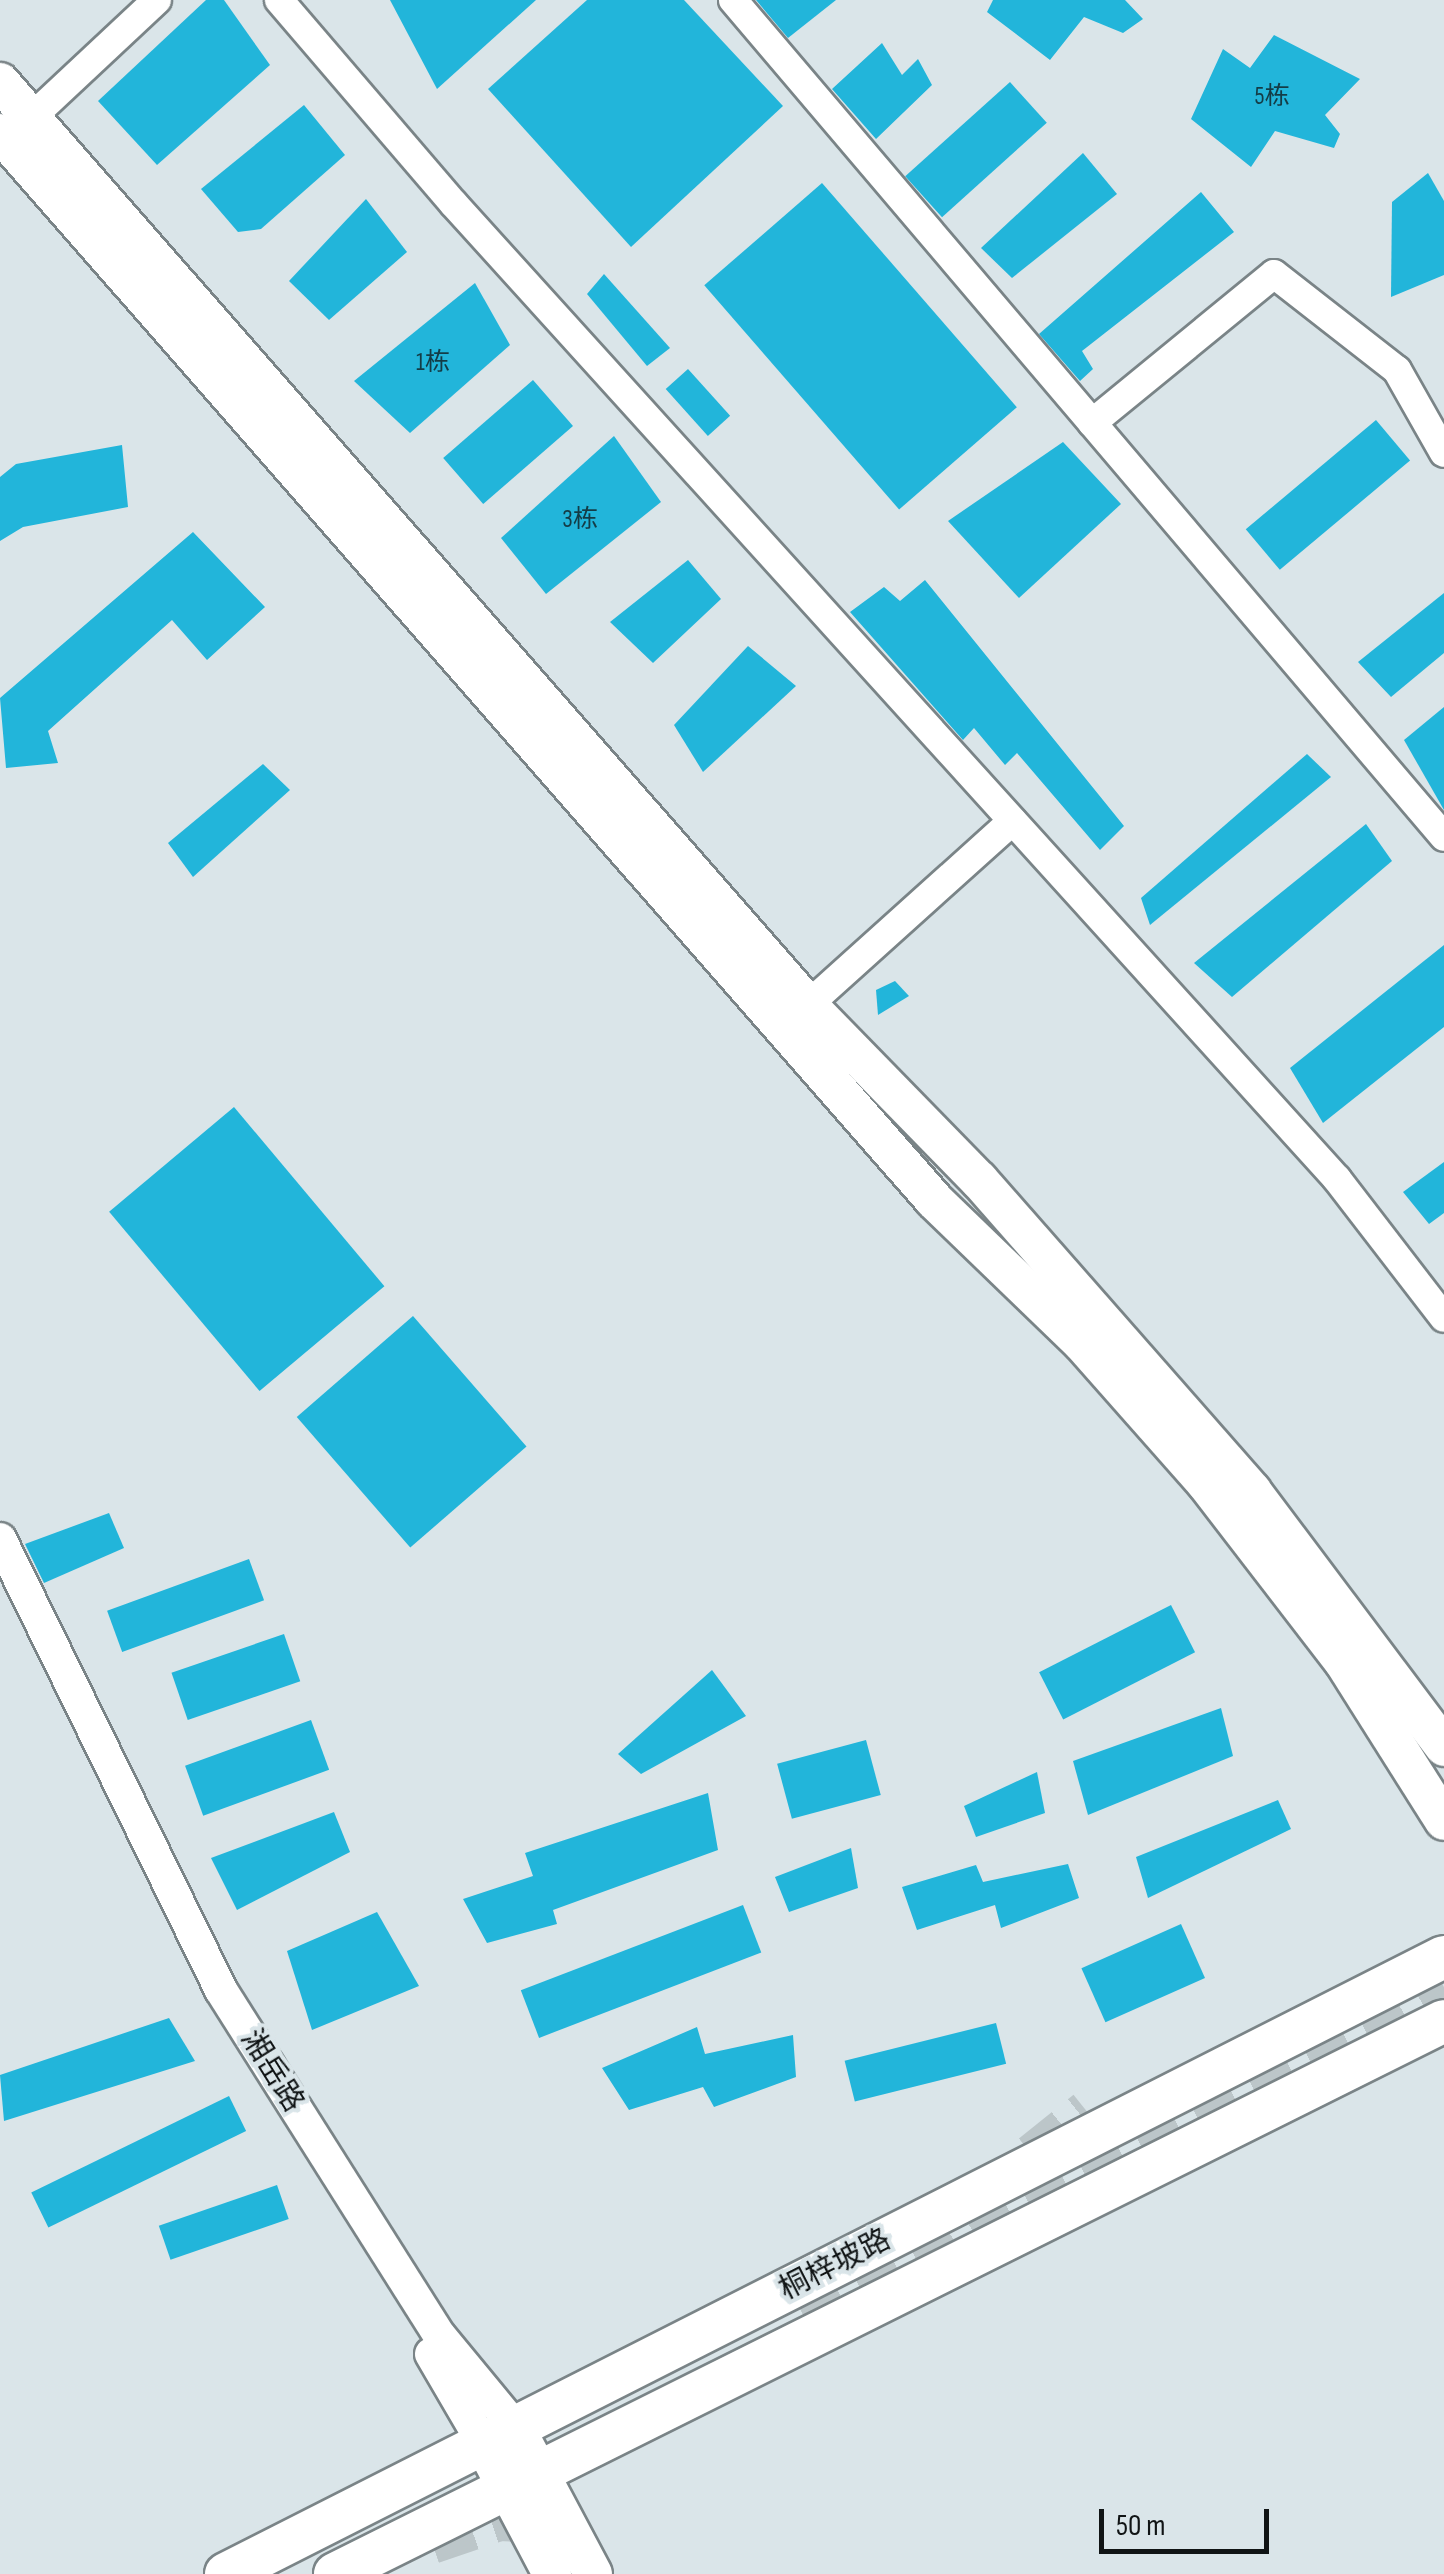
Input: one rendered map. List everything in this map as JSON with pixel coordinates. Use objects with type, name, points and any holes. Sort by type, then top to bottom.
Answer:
[{"type":"main road","points":[[0,82],[16,125],[934,1200],[1082,1343],[1205,1482],[1342,1661],[1444,1821]]},
{"type":"main road","points":[[16,125],[808,1005],[979,1180],[1252,1491],[1444,1747]]},
{"type":"main road","points":[[1087,2111],[1267,2018],[1444,1954]]},
{"type":"main road","name":"桐梓坡路","points":[[226,2574],[1444,1954]]},
{"type":"main road","name":"桐梓坡路","points":[[335,2574],[522,2477],[1444,2021]]},
{"type":"main road","name":"湘岳路","points":[[498,2435],[522,2477],[593,2574]]},
{"type":"main road","name":"湘岳路","points":[[522,2477],[552,2574]]},
{"type":"street","points":[[16,125],[157,0]]},
{"type":"street","points":[[279,0],[1336,1179],[1444,1318]]},
{"type":"street","points":[[734,0],[1444,837]]},
{"type":"street","points":[[1092,423],[1274,274],[1397,370],[1444,453]]},
{"type":"street","points":[[808,1005],[1012,821]]},
{"type":"street","name":"湘岳路","points":[[0,1538],[221,1990],[440,2336],[498,2435]]},
{"type":"street","name":"湘岳路","points":[[0,1576],[196,1974],[498,2435]]},
{"type":"building","points":[[206,0],[224,0],[270,65],[157,165],[98,101]]},
{"type":"building","points":[[390,0],[536,0],[437,89]]},
{"type":"building","points":[[587,0],[684,0],[783,106],[631,247],[488,89]]},
{"type":"building","points":[[756,0],[836,0],[788,38]]},
{"type":"building","points":[[993,0],[1125,0],[1143,19],[1123,33],[1084,17],[1050,60],[987,12]]},
{"type":"building","points":[[1274,35],[1360,79],[1325,115],[1340,134],[1334,148],[1275,131],[1251,167],[1191,119],[1223,49],[1250,68]]},
{"type":"building","points":[[882,43],[902,75],[918,59],[932,85],[876,139],[832,89]]},
{"type":"building","points":[[1010,82],[1047,123],[942,217],[905,176]]},
{"type":"building","points":[[304,105],[345,155],[261,229],[238,232],[201,189]]},
{"type":"building","points":[[1083,153],[1117,194],[1012,278],[981,248]]},
{"type":"building","points":[[1428,173],[1444,201],[1444,275],[1391,297],[1392,202]]},
{"type":"building","points":[[822,183],[1017,407],[899,509],[704,285]]},
{"type":"building","points":[[1201,192],[1234,232],[1082,351],[1093,369],[1080,381],[1039,334]]},
{"type":"building","points":[[366,199],[407,252],[329,320],[289,281]]},
{"type":"building","points":[[604,274],[670,348],[647,366],[587,294]]},
{"type":"building","points":[[475,283],[510,345],[410,433],[354,381]]},
{"type":"building","points":[[688,369],[730,416],[708,436],[666,389]]},
{"type":"building","points":[[533,380],[573,426],[483,504],[443,458]]},
{"type":"building","points":[[1376,420],[1410,461],[1280,570],[1246,529]]},
{"type":"building","points":[[614,436],[661,502],[546,594],[501,538]]},
{"type":"building","points":[[1063,442],[1121,504],[1019,598],[948,521]]},
{"type":"building","points":[[122,445],[128,507],[23,527],[0,541],[0,477],[16,464]]},
{"type":"building","points":[[193,532],[265,607],[207,660],[172,620],[48,731],[58,763],[6,768],[0,698]]},
{"type":"building","points":[[688,560],[721,599],[653,663],[610,622]]},
{"type":"building","points":[[925,580],[1124,826],[1100,850],[1017,753],[1005,765],[974,728],[963,740],[850,612],[884,587],[900,601]]},
{"type":"building","points":[[1444,593],[1444,653],[1391,697],[1358,662]]},
{"type":"building","points":[[748,646],[796,686],[703,772],[674,725]]},
{"type":"building","points":[[1444,707],[1444,810],[1404,740]]},
{"type":"building","points":[[1307,754],[1331,777],[1150,925],[1141,898]]},
{"type":"building","points":[[263,764],[290,790],[193,877],[168,843]]},
{"type":"building","points":[[1366,824],[1392,861],[1232,997],[1194,963]]},
{"type":"building","points":[[1444,945],[1444,1027],[1323,1123],[1290,1068]]},
{"type":"building","points":[[895,981],[909,996],[878,1015],[876,990]]},
{"type":"building","points":[[234,1107],[384,1286],[260,1391],[109,1212]]},
{"type":"building","points":[[1444,1162],[1444,1213],[1429,1224],[1403,1192]]},
{"type":"building","points":[[413,1316],[526,1447],[410,1548],[297,1417]]},
{"type":"building","points":[[109,1513],[124,1548],[44,1583],[25,1544]]},
{"type":"building","points":[[249,1559],[264,1600],[122,1652],[107,1611]]},
{"type":"building","points":[[1171,1605],[1195,1652],[1063,1719],[1039,1672]]},
{"type":"building","points":[[284,1634],[300,1681],[188,1720],[171,1673]]},
{"type":"building","points":[[712,1670],[746,1716],[641,1774],[618,1754]]},
{"type":"building","points":[[1221,1708],[1233,1756],[1088,1815],[1073,1761]]},
{"type":"building","points":[[311,1720],[329,1770],[203,1816],[185,1766]]},
{"type":"building","points":[[866,1740],[881,1795],[792,1819],[777,1764]]},
{"type":"building","points":[[1037,1772],[1045,1813],[976,1837],[964,1806]]},
{"type":"building","points":[[708,1793],[718,1850],[553,1910],[557,1924],[487,1943],[463,1899],[533,1876],[525,1853]]},
{"type":"building","points":[[1278,1800],[1291,1829],[1148,1898],[1136,1857]]},
{"type":"building","points":[[334,1812],[350,1852],[237,1910],[211,1858]]},
{"type":"building","points":[[851,1848],[858,1888],[789,1912],[775,1877]]},
{"type":"building","points":[[1068,1864],[1079,1898],[1001,1928],[995,1905],[917,1930],[902,1887],[976,1865],[983,1882]]},
{"type":"building","points":[[743,1905],[761,1953],[539,2038],[521,1990]]},
{"type":"building","points":[[377,1912],[419,1986],[312,2030],[287,1951]]},
{"type":"building","points":[[1181,1924],[1205,1978],[1105,2022],[1081,1968]]},
{"type":"building","points":[[169,2018],[195,2061],[4,2121],[0,2075]]},
{"type":"building","points":[[996,2023],[1006,2064],[855,2101],[845,2061]]},
{"type":"building","points":[[697,2027],[705,2054],[793,2035],[796,2077],[714,2107],[703,2087],[629,2110],[602,2068]]},
{"type":"building","points":[[229,2096],[246,2131],[48,2227],[31,2192]]},
{"type":"building","points":[[277,2185],[289,2219],[171,2260],[159,2226]]},
{"type":"tunnel","points":[[804,2317],[1444,1988]]},
{"type":"tunnel","points":[[1032,2155],[1087,2111]]},
{"type":"tunnel","points":[[432,2543],[499,2520],[560,2523]]}]
